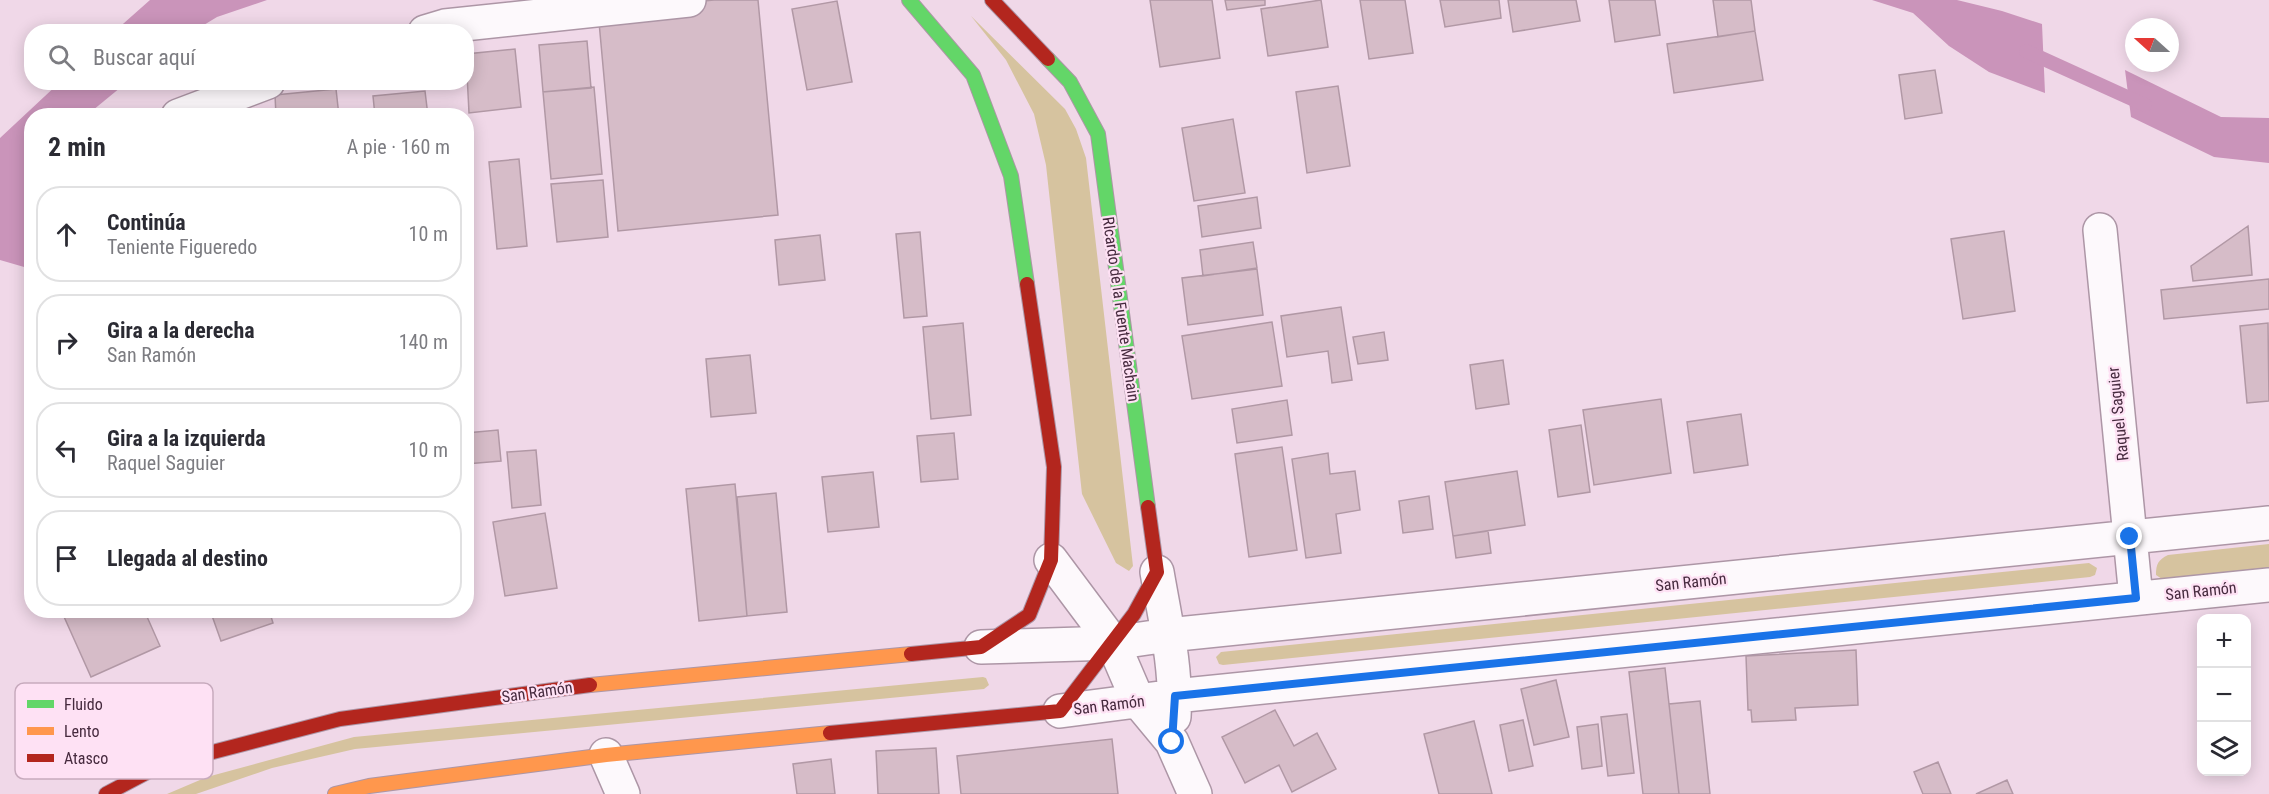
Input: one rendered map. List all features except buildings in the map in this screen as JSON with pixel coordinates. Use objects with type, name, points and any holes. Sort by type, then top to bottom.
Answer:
[{"type":"street","points":[[464,24],[689,0]]},
{"type":"street","points":[[909,0],[973,75],[1011,176],[1054,467],[1050,560],[1113,643],[1138,701],[1172,742],[1196,794]]},
{"type":"street","name":"RIcardo de la Fuente Machain","points":[[992,0],[1070,82],[1098,134],[1157,572]]},
{"type":"street","points":[[199,108],[247,90]]},
{"type":"street","name":"Raquel Saguier","points":[[2100,230],[2136,598]]},
{"type":"street","name":"San Ramón","points":[[213,752],[340,719],[609,682],[981,647],[1113,643],[1168,635],[2269,523]]},
{"type":"street","name":"San Ramón","points":[[981,647],[1029,615],[1050,560]]},
{"type":"street","points":[[1113,643],[1134,614],[1157,572]]},
{"type":"street","points":[[1157,572],[1168,635],[1175,696],[1172,742]]},
{"type":"street","name":"San Ramón","points":[[335,794],[369,786],[606,755],[1060,711],[1175,696],[2269,585]]},
{"type":"street","name":"San Ramón","points":[[1060,711],[1113,643]]},
{"type":"street","points":[[606,755],[623,794]]},
{"type":"street","name":"San Ramón","points":[[106,794],[134,779]]},
{"type":"shaded area","points":[[150,0],[267,0],[217,17],[206,24],[123,24]]},
{"type":"shaded area","points":[[1872,0],[1957,0],[2042,24],[2045,93],[1989,72],[1949,46],[1913,13]]},
{"type":"shaded area","points":[[971,16],[1065,109],[1076,129],[1086,158],[1133,566],[1129,571],[1116,563],[1082,494],[1046,165],[1034,114],[1006,60]]},
{"type":"shaded area","points":[[2125,72],[2221,117],[2269,118],[2269,163],[2214,157],[2131,117]]},
{"type":"shaded area","points":[[51,90],[117,90],[96,108],[32,108]]},
{"type":"shaded area","points":[[24,116],[24,267],[0,260],[0,138]]},
{"type":"shaded area","points":[[2269,544],[2269,572],[2162,579],[2156,575],[2158,563],[2168,555]]},
{"type":"shaded area","points":[[2089,563],[2097,568],[2095,575],[2090,577],[1223,665],[1219,664],[1216,657],[1221,652]]},
{"type":"shaded area","points":[[983,677],[989,685],[984,689],[355,749],[272,768],[196,794],[167,794],[202,779],[213,779],[213,775],[354,737]]},
{"type":"waterway","points":[[2026,51],[2145,105]]},
{"type":"traffic: fast","points":[[909,0],[973,75],[1011,176],[1027,284]]},
{"type":"traffic: fast","points":[[1048,59],[1070,82],[1098,134],[1148,507]]},
{"type":"traffic: slow","points":[[590,685],[911,654]]},
{"type":"traffic: slow","points":[[335,794],[369,786],[606,755],[830,733]]},
{"type":"traffic: jam","points":[[992,0],[1048,59]]},
{"type":"traffic: jam","points":[[911,654],[981,647],[1029,615],[1051,560],[1054,467],[1027,284]]},
{"type":"traffic: jam","points":[[830,733],[1060,711],[1134,614],[1157,572],[1148,507]]},
{"type":"traffic: jam","points":[[213,752],[340,719],[590,685]]},
{"type":"traffic: jam","points":[[106,794],[134,779]]},
{"type":"route","points":[[1172,742],[1175,696],[2136,598],[2130,537]]}]
